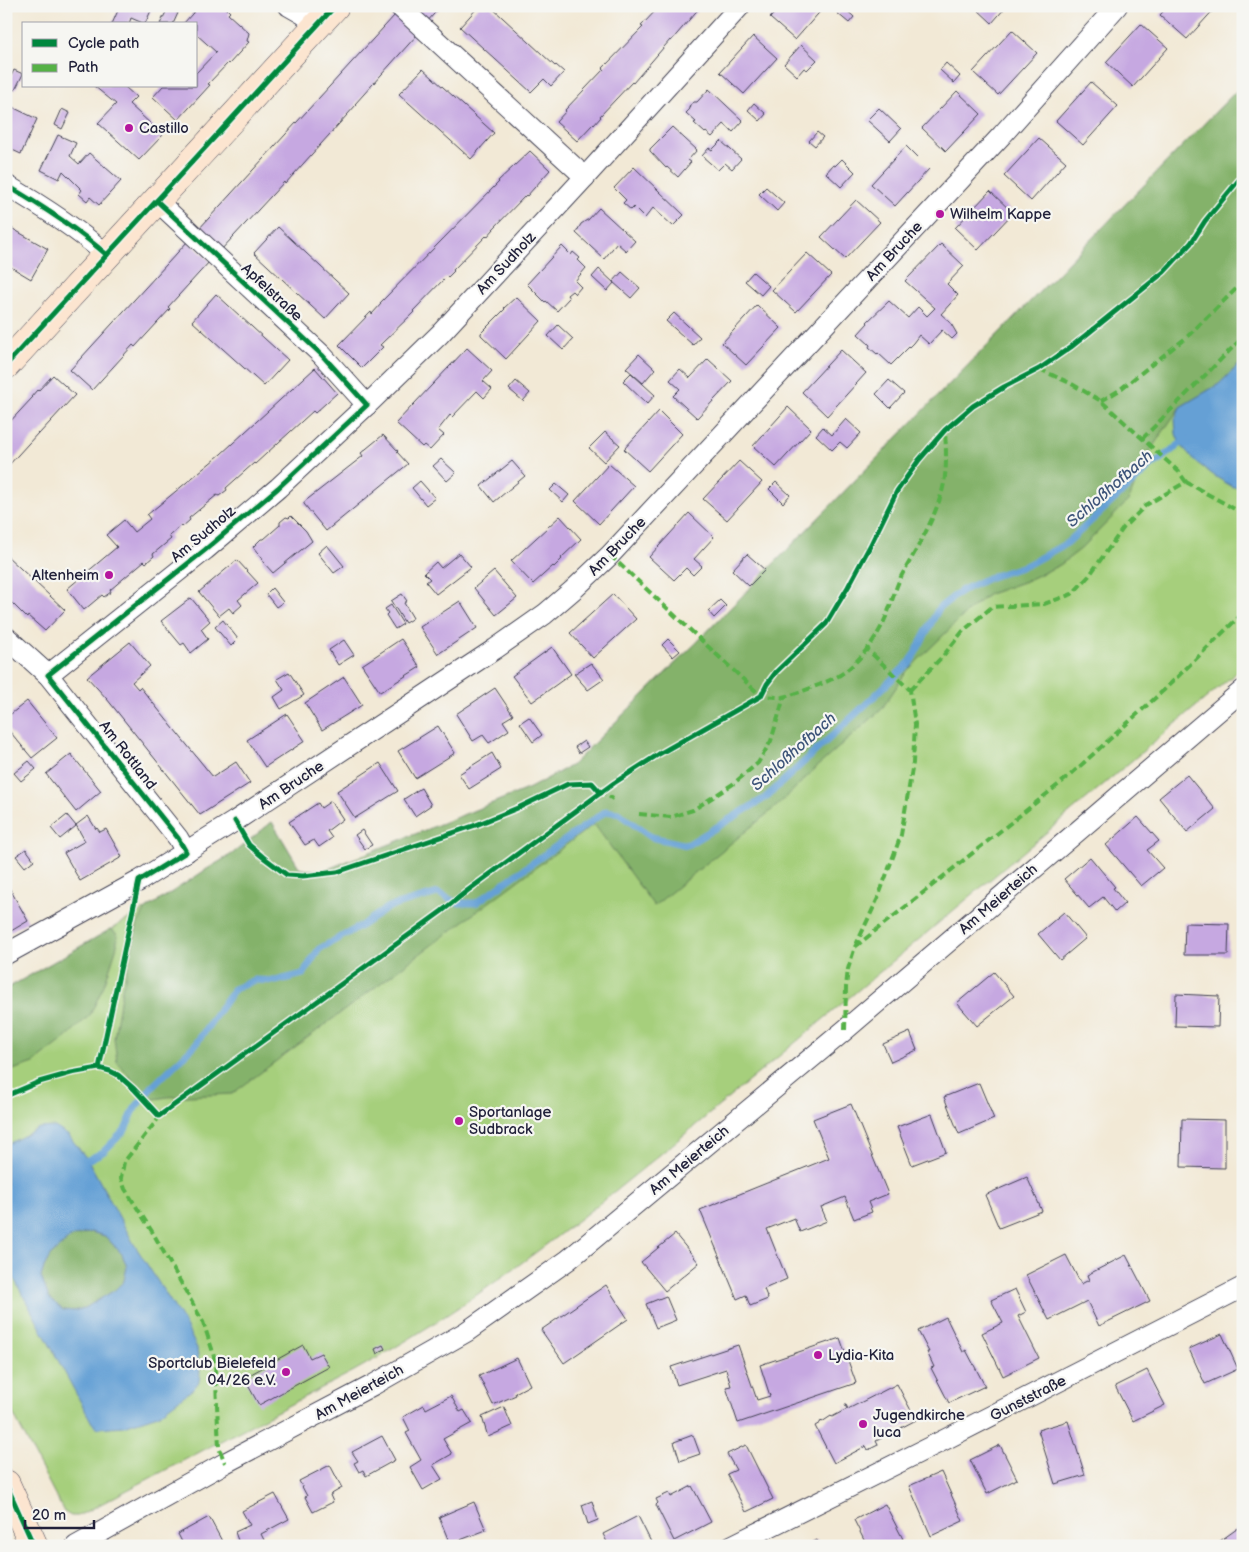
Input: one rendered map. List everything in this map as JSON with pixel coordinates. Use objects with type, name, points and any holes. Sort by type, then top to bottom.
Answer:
[{"type":"street","points":[[288,6],[303,14],[326,16]]},
{"type":"street","points":[[399,6],[585,177]]},
{"type":"street","name":"Am Sudholz","points":[[48,675],[205,550],[367,405],[440,334],[740,6]]},
{"type":"street","name":"Am Bruche","points":[[6,954],[139,882],[235,821],[545,614],[610,555],[1002,135],[1117,6]]},
{"type":"street","points":[[6,365],[326,16]]},
{"type":"street","points":[[6,185],[79,232],[107,255]]},
{"type":"street","name":"Apfelstraße","points":[[157,201],[322,355],[367,405]]},
{"type":"street","name":"Am Rottland","points":[[6,637],[48,675],[172,831],[186,852]]},
{"type":"street","name":"Am Meierteich","points":[[76,1546],[437,1349],[474,1326],[568,1260],[1239,700]]},
{"type":"street","name":"Gunststraße","points":[[731,1546],[946,1440],[1243,1288]]},
{"type":"street","points":[[6,1484],[34,1546]]},
{"type":"green space","points":[[1243,84],[1243,667],[667,1149],[516,1267],[409,1339],[354,1371],[78,1516],[71,1516],[64,1512],[6,1400],[6,989],[146,909],[232,854],[272,822],[300,869],[323,871],[530,788],[572,765],[696,643]]},
{"type":"green space","points":[[1243,84],[1243,361],[1219,384],[1180,407],[1145,458],[1129,500],[1082,548],[1060,565],[1026,581],[989,594],[970,609],[907,671],[881,710],[820,764],[778,805],[654,906],[594,824],[232,1094],[167,1097],[149,1100],[117,1062],[114,1038],[122,989],[138,923],[146,909],[232,854],[272,822],[300,869],[323,871],[530,788],[572,765],[696,643]]},
{"type":"green space","points":[[111,929],[117,934],[117,946],[105,983],[90,1015],[62,1041],[34,1063],[13,1070],[6,1069],[6,989]]},
{"type":"green space","points":[[91,1232],[105,1236],[122,1254],[127,1267],[124,1281],[115,1290],[85,1308],[74,1311],[63,1310],[49,1298],[41,1277],[44,1267],[50,1256],[71,1237]]},
{"type":"water","points":[[1243,361],[1243,488],[1233,487],[1196,462],[1180,444],[1176,434],[1175,419],[1180,407],[1219,384]]},
{"type":"water","points":[[55,1127],[69,1136],[88,1160],[134,1244],[185,1324],[197,1348],[200,1372],[199,1382],[193,1389],[158,1415],[124,1426],[98,1428],[92,1423],[6,1264],[6,1145],[39,1128]],"holes":[[[91,1232],[105,1236],[122,1254],[127,1267],[124,1281],[115,1290],[85,1308],[74,1311],[63,1310],[49,1298],[41,1277],[50,1256],[71,1237]]]},
{"type":"building","points":[[120,6],[153,6],[146,22],[131,18],[130,22],[113,22]]},
{"type":"building","points":[[199,6],[224,6],[230,12],[228,14],[249,33],[247,41],[249,42],[208,84],[210,85],[178,120],[153,97],[161,88],[198,88],[198,71],[216,52],[198,36],[198,22],[185,22]]},
{"type":"building","points":[[407,6],[441,6],[426,23]]},
{"type":"building","points":[[479,6],[490,6],[555,66],[564,72],[551,86],[544,79],[531,92],[460,27]]},
{"type":"building","points":[[660,6],[701,6],[633,83],[577,141],[556,122]]},
{"type":"building","points":[[781,6],[825,6],[795,40],[770,18]]},
{"type":"building","points":[[842,6],[854,17],[849,23],[837,13]]},
{"type":"building","points":[[978,6],[1003,6],[1005,8],[992,23],[976,8]]},
{"type":"building","points":[[1168,6],[1217,6],[1187,39],[1160,15]]},
{"type":"building","points":[[168,8],[178,13],[174,22],[161,22]]},
{"type":"building","points":[[395,15],[417,35],[285,184],[284,182],[220,251],[198,230]]},
{"type":"building","points":[[1141,24],[1168,48],[1133,87],[1106,62]]},
{"type":"building","points":[[1012,30],[1037,53],[998,95],[973,72]]},
{"type":"building","points":[[753,36],[777,58],[744,94],[720,72]]},
{"type":"building","points":[[801,45],[817,60],[807,70],[804,68],[797,76],[784,64]]},
{"type":"building","points":[[946,63],[960,76],[954,83],[940,70]]},
{"type":"building","points":[[423,69],[494,133],[471,159],[399,94]]},
{"type":"building","points":[[14,70],[22,74],[15,90],[6,86]]},
{"type":"building","points":[[1091,82],[1118,106],[1083,145],[1056,121]]},
{"type":"building","points":[[96,88],[126,88],[136,97],[129,104],[163,135],[139,160],[98,123],[116,104]]},
{"type":"building","points":[[709,89],[743,121],[733,132],[724,124],[712,137],[694,123],[696,122],[686,113],[690,109],[689,106],[697,102]]},
{"type":"building","points":[[957,91],[981,114],[946,151],[922,128]]},
{"type":"building","points":[[754,103],[766,114],[760,121],[748,110]]},
{"type":"building","points":[[8,105],[37,119],[21,154],[6,147],[6,108]]},
{"type":"building","points":[[879,108],[901,129],[890,141],[867,120]]},
{"type":"building","points":[[62,109],[70,113],[62,129],[55,125]]},
{"type":"building","points":[[672,127],[697,150],[688,160],[691,162],[678,177],[666,168],[650,151]]},
{"type":"building","points":[[817,132],[823,137],[815,146],[809,141]]},
{"type":"building","points":[[58,135],[76,143],[70,156],[79,164],[89,153],[121,181],[99,205],[90,197],[87,201],[79,194],[82,190],[63,171],[59,179],[41,170]]},
{"type":"building","points":[[1039,138],[1066,162],[1031,201],[1004,176]]},
{"type":"building","points":[[721,141],[741,159],[732,169],[725,163],[718,170],[702,156],[709,148],[712,150]]},
{"type":"building","points":[[906,146],[929,169],[895,206],[871,184]]},
{"type":"building","points":[[530,151],[550,170],[527,196],[380,345],[383,347],[362,368],[339,345],[371,312],[372,314],[380,303],[498,181]]},
{"type":"building","points":[[842,159],[855,172],[841,187],[826,173]]},
{"type":"building","points":[[634,167],[684,215],[673,226],[653,208],[645,218],[634,207],[631,210],[623,203],[626,200],[614,188]]},
{"type":"building","points":[[766,187],[784,203],[777,211],[759,194]]},
{"type":"building","points":[[990,191],[1013,213],[978,250],[955,228]]},
{"type":"building","points":[[856,200],[880,222],[845,259],[821,237]]},
{"type":"building","points":[[599,208],[635,241],[626,251],[617,243],[604,259],[576,233],[581,224],[588,220]]},
{"type":"building","points":[[6,225],[48,249],[31,279],[6,264]]},
{"type":"building","points":[[278,227],[349,293],[325,319],[254,253]]},
{"type":"building","points":[[188,241],[210,261],[168,307],[170,309],[135,347],[133,345],[92,390],[70,370]]},
{"type":"building","points":[[941,244],[964,266],[947,284],[958,295],[941,314],[950,322],[957,334],[952,339],[942,330],[929,344],[919,335],[891,365],[869,347],[870,345],[858,334],[867,322],[889,301],[908,318],[918,307],[927,316],[935,308],[905,281]]},
{"type":"building","points":[[562,246],[571,255],[573,252],[580,258],[578,260],[586,268],[575,281],[581,287],[575,294],[572,291],[567,295],[569,298],[557,311],[527,284]]},
{"type":"building","points":[[807,253],[831,275],[796,312],[772,290]]},
{"type":"building","points":[[599,269],[614,283],[607,291],[592,277]]},
{"type":"building","points":[[622,272],[640,288],[631,298],[613,282]]},
{"type":"building","points":[[753,272],[769,286],[761,295],[745,281]]},
{"type":"building","points":[[216,294],[288,360],[264,386],[192,321]]},
{"type":"building","points":[[516,297],[541,321],[506,359],[481,333]]},
{"type":"building","points":[[757,305],[781,328],[746,365],[722,343]]},
{"type":"building","points":[[674,313],[700,337],[693,345],[666,321]]},
{"type":"building","points":[[558,325],[573,339],[563,350],[548,336]]},
{"type":"building","points":[[467,348],[492,371],[483,381],[492,389],[484,398],[477,391],[452,417],[450,415],[438,430],[444,435],[430,450],[424,445],[422,447],[396,423]]},
{"type":"building","points":[[841,350],[866,373],[827,416],[802,392]]},
{"type":"building","points":[[639,354],[655,369],[643,383],[626,368]]},
{"type":"building","points":[[708,359],[732,381],[697,418],[673,396],[680,389],[670,380],[680,369],[690,378]]},
{"type":"building","points":[[315,368],[337,393],[315,413],[313,411],[254,463],[226,488],[227,490],[219,496],[217,495],[189,518],[190,520],[182,527],[181,525],[169,536],[171,539],[153,554],[154,556],[146,563],[144,561],[110,590],[111,592],[104,597],[102,595],[84,610],[67,589],[117,547],[106,535],[124,520],[134,532],[150,519],[147,515],[221,454]]},
{"type":"building","points":[[631,373],[655,395],[647,404],[623,381]]},
{"type":"building","points":[[53,375],[75,395],[38,433],[6,470],[6,426],[37,390]]},
{"type":"building","points":[[889,380],[904,393],[890,408],[876,394]]},
{"type":"building","points":[[516,381],[530,393],[523,401],[509,389]]},
{"type":"building","points":[[788,407],[811,429],[776,467],[753,446]]},
{"type":"building","points":[[659,411],[682,434],[648,471],[624,449]]},
{"type":"building","points":[[846,419],[861,433],[847,448],[840,442],[832,450],[816,435],[823,427],[832,435]]},
{"type":"building","points":[[605,432],[620,445],[604,462],[589,448]]},
{"type":"building","points":[[383,435],[408,464],[326,531],[304,502],[363,456],[361,453]]},
{"type":"building","points":[[441,459],[456,473],[447,481],[433,466]]},
{"type":"building","points":[[512,461],[525,476],[494,502],[481,486]]},
{"type":"building","points":[[739,461],[762,482],[727,520],[703,499]]},
{"type":"building","points":[[609,464],[634,486],[599,524],[575,501]]},
{"type":"building","points":[[420,481],[435,498],[426,505],[412,488]]},
{"type":"building","points":[[776,482],[790,495],[783,503],[769,489]]},
{"type":"building","points":[[556,484],[569,495],[563,502],[550,490]]},
{"type":"building","points":[[689,513],[714,537],[694,559],[702,566],[693,575],[686,568],[674,580],[649,557]]},
{"type":"building","points":[[291,516],[306,531],[312,541],[273,573],[253,547],[280,525],[280,522],[286,517],[289,518]]},
{"type":"building","points":[[560,516],[581,539],[554,567],[533,584],[511,561]]},
{"type":"building","points":[[327,545],[344,566],[334,573],[318,553]]},
{"type":"building","points":[[459,553],[471,567],[436,594],[426,582],[430,579],[424,573],[436,562],[441,568]]},
{"type":"building","points":[[747,554],[765,570],[749,586],[732,570]]},
{"type":"building","points":[[6,555],[65,610],[45,631],[28,616],[27,618],[6,597]]},
{"type":"building","points":[[237,560],[258,583],[238,600],[242,605],[233,613],[229,608],[219,616],[199,592]]},
{"type":"building","points":[[494,571],[517,598],[496,615],[474,588]]},
{"type":"building","points":[[272,588],[283,602],[276,607],[266,594]]},
{"type":"building","points":[[402,594],[407,601],[404,603],[413,618],[405,623],[391,601]]},
{"type":"building","points":[[613,594],[636,619],[593,658],[570,633]]},
{"type":"building","points":[[191,598],[210,621],[201,629],[208,639],[191,653],[184,643],[181,645],[161,621]]},
{"type":"building","points":[[720,600],[726,606],[714,618],[708,611]]},
{"type":"building","points":[[460,601],[477,628],[438,654],[420,627]]},
{"type":"building","points":[[391,605],[403,624],[395,629],[386,615],[388,613],[385,609]]},
{"type":"building","points":[[223,620],[238,639],[231,646],[215,627]]},
{"type":"building","points":[[401,639],[420,667],[380,692],[362,665]]},
{"type":"building","points":[[668,639],[680,651],[673,657],[662,645]]},
{"type":"building","points":[[344,640],[354,655],[338,665],[329,650]]},
{"type":"building","points":[[130,642],[150,666],[132,682],[138,689],[140,687],[213,777],[236,762],[250,783],[200,815],[107,699],[87,677]]},
{"type":"building","points":[[552,647],[571,674],[532,702],[512,676]]},
{"type":"building","points":[[591,663],[604,679],[588,690],[574,674]]},
{"type":"building","points":[[289,672],[304,695],[281,709],[274,697],[284,690],[277,679]]},
{"type":"building","points":[[344,677],[362,705],[322,730],[305,703]]},
{"type":"building","points":[[495,688],[513,715],[503,721],[509,730],[489,743],[483,735],[473,741],[456,714]]},
{"type":"building","points":[[27,701],[57,738],[32,758],[6,727],[6,718]]},
{"type":"building","points":[[287,714],[305,741],[265,767],[247,740]]},
{"type":"building","points":[[529,717],[542,735],[533,742],[520,723]]},
{"type":"building","points":[[438,726],[455,753],[415,778],[398,751]]},
{"type":"building","points":[[584,741],[588,747],[579,753],[575,747]]},
{"type":"building","points":[[492,753],[501,769],[469,789],[459,774]]},
{"type":"building","points":[[71,754],[101,791],[76,812],[46,774]]},
{"type":"building","points":[[29,761],[36,769],[21,781],[14,773]]},
{"type":"building","points":[[380,763],[398,791],[355,818],[337,791]]},
{"type":"building","points":[[1187,775],[1215,809],[1187,832],[1159,798]]},
{"type":"building","points":[[421,788],[431,805],[415,816],[404,799]]},
{"type":"building","points":[[331,801],[343,819],[327,831],[332,838],[319,847],[314,840],[305,845],[289,822],[318,803],[321,808]]},
{"type":"building","points":[[67,815],[76,826],[60,839],[51,828]]},
{"type":"building","points":[[88,816],[100,832],[106,829],[122,857],[80,881],[64,853],[85,841],[76,825]]},
{"type":"building","points":[[1138,817],[1159,841],[1147,850],[1163,868],[1141,886],[1106,845]]},
{"type":"building","points":[[362,830],[372,845],[365,849],[355,835]]},
{"type":"building","points":[[26,849],[34,860],[25,867],[16,856]]},
{"type":"building","points":[[1090,857],[1115,887],[1113,888],[1125,903],[1115,912],[1103,897],[1089,908],[1064,879]]},
{"type":"building","points":[[6,882],[28,921],[6,934]]},
{"type":"building","points":[[1064,912],[1086,938],[1060,960],[1038,934]]},
{"type":"building","points":[[1185,923],[1229,924],[1228,955],[1184,955]]},
{"type":"building","points":[[994,972],[1014,996],[977,1026],[957,1003]]},
{"type":"building","points":[[1176,994],[1219,996],[1218,1027],[1175,1026]]},
{"type":"building","points":[[910,1032],[917,1050],[891,1062],[883,1044]]},
{"type":"building","points":[[979,1083],[994,1119],[959,1134],[944,1097]]},
{"type":"building","points":[[851,1104],[888,1194],[868,1202],[872,1212],[854,1219],[845,1197],[821,1207],[827,1221],[800,1232],[794,1218],[767,1229],[787,1279],[764,1289],[768,1299],[750,1306],[746,1295],[737,1299],[700,1210],[829,1158],[813,1119]]},
{"type":"building","points":[[932,1114],[946,1152],[912,1165],[897,1127]]},
{"type":"building","points":[[1182,1119],[1225,1120],[1225,1168],[1181,1167]]},
{"type":"building","points":[[1027,1177],[1042,1211],[999,1228],[985,1195]]},
{"type":"building","points":[[675,1234],[699,1263],[665,1291],[641,1262]]},
{"type":"building","points":[[1066,1255],[1081,1284],[1089,1280],[1087,1275],[1126,1255],[1150,1301],[1099,1326],[1087,1301],[1049,1320],[1026,1275]]},
{"type":"building","points":[[606,1285],[628,1319],[564,1363],[541,1330]]},
{"type":"building","points":[[1015,1289],[1026,1312],[1018,1316],[1039,1358],[1003,1376],[982,1333],[1003,1323],[991,1300]]},
{"type":"building","points":[[666,1296],[676,1320],[656,1328],[646,1304]]},
{"type":"building","points":[[946,1317],[963,1352],[966,1350],[985,1386],[949,1403],[931,1368],[934,1367],[927,1352],[929,1352],[918,1331]]},
{"type":"building","points":[[1222,1334],[1238,1369],[1205,1384],[1189,1349]]},
{"type":"building","points":[[840,1338],[856,1383],[738,1423],[726,1387],[731,1386],[726,1369],[677,1385],[671,1367],[738,1345],[757,1400],[770,1396],[760,1365]]},
{"type":"building","name":"Sportclub Bielefeld 04/26 e.V.","points":[[303,1345],[310,1358],[321,1353],[329,1367],[259,1405],[244,1378]]},
{"type":"building","points":[[383,1345],[385,1349],[377,1354],[375,1349]]},
{"type":"building","points":[[517,1358],[530,1385],[515,1393],[516,1395],[493,1405],[479,1376]]},
{"type":"building","points":[[1147,1370],[1165,1405],[1133,1421],[1115,1386]]},
{"type":"building","name":"Jugendkirche luca","points":[[897,1384],[916,1420],[876,1441],[878,1445],[868,1450],[866,1446],[834,1463],[815,1426],[821,1421],[847,1409],[845,1405],[848,1409]]},
{"type":"building","points":[[451,1396],[460,1412],[464,1410],[472,1423],[443,1439],[452,1454],[433,1465],[442,1479],[423,1490],[410,1467],[421,1460],[406,1433],[410,1431],[403,1417],[424,1405],[426,1409]]},
{"type":"building","points":[[504,1407],[512,1426],[488,1437],[482,1417]]},
{"type":"building","points":[[1068,1421],[1085,1475],[1055,1484],[1038,1430]]},
{"type":"building","points":[[693,1435],[700,1454],[680,1461],[674,1442]]},
{"type":"building","points":[[382,1436],[395,1460],[366,1476],[363,1470],[359,1472],[354,1463],[358,1461],[352,1452]]},
{"type":"building","points":[[746,1445],[773,1499],[746,1512],[727,1474],[736,1470],[727,1454]]},
{"type":"building","points":[[1000,1445],[1017,1479],[987,1494],[970,1460]]},
{"type":"building","points":[[330,1465],[342,1488],[330,1495],[333,1502],[313,1512],[299,1481]]},
{"type":"building","points":[[941,1472],[963,1521],[931,1536],[909,1486]]},
{"type":"building","points":[[692,1486],[711,1522],[674,1541],[656,1505],[658,1503],[656,1499],[669,1493],[671,1497]]},
{"type":"building","points":[[275,1494],[289,1519],[261,1534],[267,1546],[240,1546],[235,1532],[250,1525],[242,1511]]},
{"type":"building","points":[[592,1501],[598,1520],[588,1524],[582,1505]]},
{"type":"building","points":[[474,1502],[486,1530],[450,1544],[439,1517]]},
{"type":"building","points":[[885,1504],[903,1539],[889,1546],[867,1546],[854,1520]]},
{"type":"building","points":[[638,1516],[653,1546],[609,1546],[603,1534]]},
{"type":"building","points":[[209,1517],[223,1543],[218,1546],[184,1546],[178,1534]]},
{"type":"building","points":[[1241,1526],[1243,1529],[1243,1546],[1213,1546]]},
{"type":"building","points":[[817,1540],[820,1546],[806,1546]]},
{"type":"waterway","name":"Schloßhofbach","points":[[80,1164],[103,1152],[125,1130],[135,1108],[152,1087],[195,1045],[234,989],[254,980],[276,981],[303,974],[319,949],[361,926],[389,907],[438,893],[457,903],[476,903],[606,811],[618,813],[651,837],[687,845],[765,798],[911,661],[939,608],[961,591],[988,578],[1027,565],[1067,543],[1150,467],[1188,440]]},
{"type":"marked path","points":[[1101,401],[1118,391],[1187,337],[1243,282]]},
{"type":"marked path","points":[[1142,439],[1243,337]]},
{"type":"marked path","points":[[1039,369],[1070,383],[1101,401],[1179,472],[1186,482]]},
{"type":"marked path","points":[[757,699],[770,696],[788,696],[835,678],[854,664],[872,642],[885,619],[900,578],[927,530],[937,506],[945,477],[945,430]]},
{"type":"marked path","points":[[910,690],[943,656],[963,631],[992,607],[1044,604],[1072,594],[1089,576],[1124,527],[1146,505],[1186,482],[1240,512],[1243,511]]},
{"type":"marked path","points":[[610,555],[761,696]]},
{"type":"marked path","points":[[855,947],[1068,777],[1164,690],[1243,613]]},
{"type":"marked path","points":[[845,1030],[848,969],[855,947],[878,898],[901,835],[913,763],[915,724],[910,690],[868,650]]},
{"type":"marked path","points":[[639,814],[671,817],[693,810],[733,784],[758,763],[771,741],[784,697]]},
{"type":"marked path","points":[[599,790],[613,799]]},
{"type":"marked path","points":[[161,1115],[124,1162],[121,1178],[125,1189],[153,1233],[203,1322],[215,1361],[219,1448],[225,1463]]},
{"type":"cycle path","points":[[6,365],[335,6]]},
{"type":"cycle path","points":[[6,1096],[39,1082],[99,1068],[118,1075],[159,1116],[442,911],[614,783],[659,754],[761,696],[776,672],[826,624],[870,546],[897,491],[919,460],[945,430],[973,406],[1039,369],[1071,347],[1164,272],[1191,243],[1205,221],[1243,175]]},
{"type":"cycle path","points":[[6,185],[58,218],[107,255]]},
{"type":"cycle path","points":[[99,1068],[139,881],[186,852],[178,838],[48,675],[205,550],[278,488],[367,405],[322,355],[157,201]]},
{"type":"cycle path","points":[[235,821],[249,845],[263,857],[287,875],[303,876],[337,872],[476,825],[568,784],[592,783],[601,793]]},
{"type":"cycle path","points":[[6,1484],[34,1546]]},
{"type":"place","name":"Castillo","points":[[129,128]]},
{"type":"place","name":"Wilhelm Kappe","points":[[940,214]]},
{"type":"place","name":"Altenheim","points":[[109,575]]},
{"type":"place","name":"Sportanlage Sudbrack","points":[[459,1121]]},
{"type":"place","name":"Lydia-Kita","points":[[818,1355]]},
{"type":"place","name":"Sportclub Bielefeld 04/26 e.V.","points":[[286,1372]]},
{"type":"place","name":"Jugendkirche luca","points":[[863,1424]]}]
